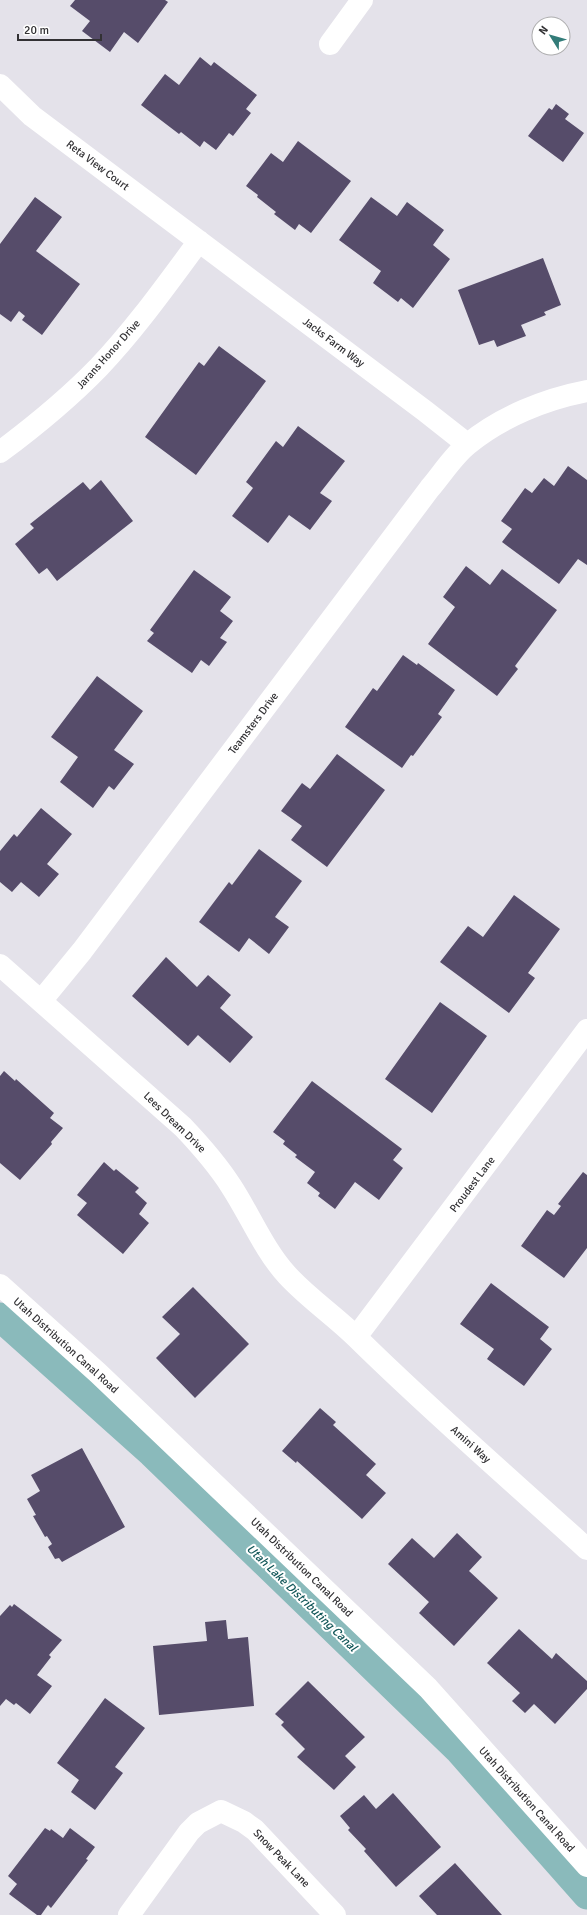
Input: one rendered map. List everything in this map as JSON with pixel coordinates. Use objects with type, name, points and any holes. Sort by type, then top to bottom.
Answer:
[{"type":"street","points":[[330,44],[362,0]]},
{"type":"street","name":"Reta View Court","points":[[0,85],[32,116],[199,241]]},
{"type":"street","name":"Jacks Farm Way","points":[[199,241],[467,444]]},
{"type":"street","name":"Jarans Honor Drive","points":[[0,452],[62,402],[100,366],[153,302],[199,241]]},
{"type":"street","name":"Teamsters Drive","points":[[40,1001],[87,944],[430,488],[467,444],[493,427],[518,414],[546,402],[587,391]]},
{"type":"street","name":"Lees Dream Drive","points":[[0,965],[183,1128],[202,1147],[231,1186],[266,1245],[286,1274],[309,1297],[356,1337]]},
{"type":"street","name":"Proudest Lane","points":[[356,1337],[587,1030]]},
{"type":"street","name":"Utah Distribution Canal Road","points":[[0,1285],[98,1373],[428,1688],[587,1866]]},
{"type":"street","name":"Amini Way","points":[[356,1337],[387,1369],[587,1549]]},
{"type":"street","name":"Snow Peak Lane","points":[[129,1915],[189,1832],[198,1823],[221,1811],[244,1822],[255,1830],[335,1915]]},
{"type":"building","points":[[75,0],[165,0],[168,2],[138,43],[124,32],[110,52],[82,31],[90,21],[70,6]]},
{"type":"building","points":[[200,57],[211,66],[214,62],[257,95],[246,109],[251,113],[233,136],[229,133],[216,150],[204,141],[200,147],[181,132],[179,134],[141,105],[165,74],[179,85]]},
{"type":"building","points":[[556,104],[569,114],[565,119],[584,133],[563,162],[528,136],[549,108],[552,110]]},
{"type":"building","points":[[298,141],[351,181],[311,233],[299,224],[295,230],[274,214],[276,212],[246,186],[271,153],[283,162]]},
{"type":"building","points":[[35,197],[62,217],[36,251],[80,284],[42,335],[22,320],[25,316],[19,311],[11,322],[0,314],[0,244]]},
{"type":"building","points":[[371,197],[397,216],[407,202],[444,230],[433,245],[450,259],[413,308],[401,298],[398,302],[373,283],[381,271],[339,240]]},
{"type":"building","points":[[543,258],[561,305],[544,312],[546,315],[521,325],[526,336],[497,347],[494,340],[479,345],[458,290]]},
{"type":"building","points":[[219,346],[266,381],[196,475],[145,437],[199,362],[204,366]]},
{"type":"building","points":[[298,426],[345,461],[320,493],[332,501],[310,530],[289,515],[268,543],[232,516],[253,488],[246,482],[276,441],[283,447]]},
{"type":"building","points":[[568,466],[587,480],[587,565],[578,559],[559,584],[502,542],[512,529],[501,521],[525,488],[532,493],[544,478],[554,486]]},
{"type":"building","points":[[101,480],[133,521],[57,581],[47,568],[39,574],[15,544],[34,528],[30,524],[83,482],[90,490]]},
{"type":"building","points":[[466,566],[490,585],[502,569],[557,610],[515,666],[518,669],[497,696],[428,644],[455,607],[443,597]]},
{"type":"building","points":[[194,570],[231,597],[220,611],[233,621],[220,638],[227,642],[209,666],[201,660],[192,673],[147,641],[154,633],[150,630]]},
{"type":"building","points":[[403,655],[417,665],[418,663],[455,690],[438,714],[442,717],[413,756],[411,755],[402,768],[345,727],[373,688],[377,691]]},
{"type":"building","points":[[97,676],[143,711],[114,750],[134,764],[114,790],[109,786],[93,808],[60,782],[78,757],[51,737]]},
{"type":"building","points":[[337,754],[385,790],[327,867],[291,840],[302,826],[281,811],[302,783],[310,789]]},
{"type":"building","points":[[41,808],[72,834],[47,864],[59,874],[39,897],[21,882],[12,892],[0,882],[0,851],[14,834],[17,837]]},
{"type":"building","points":[[259,849],[302,881],[275,917],[289,927],[269,954],[249,938],[239,952],[199,922],[229,882],[232,885]]},
{"type":"building","points":[[514,895],[560,929],[528,973],[535,978],[509,1013],[440,962],[468,926],[483,937]]},
{"type":"building","points":[[166,957],[197,987],[208,975],[231,995],[220,1008],[253,1037],[230,1063],[198,1035],[188,1046],[132,996]]},
{"type":"building","points":[[440,1002],[487,1036],[432,1113],[385,1079]]},
{"type":"building","points":[[4,1071],[15,1081],[16,1079],[54,1113],[50,1118],[63,1128],[51,1142],[52,1144],[20,1180],[0,1163],[0,1076]]},
{"type":"building","points":[[312,1081],[402,1149],[393,1160],[403,1168],[379,1200],[355,1182],[335,1209],[318,1196],[320,1193],[307,1183],[315,1172],[295,1157],[297,1155],[283,1144],[285,1141],[273,1132]]},
{"type":"building","points":[[104,1162],[114,1171],[116,1169],[139,1188],[135,1192],[147,1203],[139,1214],[149,1223],[123,1254],[77,1215],[87,1203],[77,1195]]},
{"type":"building","points":[[583,1172],[587,1175],[587,1248],[564,1278],[521,1246],[547,1210],[554,1215],[561,1206],[558,1204]]},
{"type":"building","points":[[491,1283],[549,1327],[540,1339],[552,1349],[524,1386],[487,1359],[494,1349],[460,1324]]},
{"type":"building","points":[[193,1287],[249,1344],[195,1398],[156,1358],[180,1334],[162,1317]]},
{"type":"building","points":[[320,1408],[336,1422],[333,1425],[376,1464],[366,1475],[386,1493],[362,1519],[297,1461],[296,1463],[282,1451]]},
{"type":"building","points":[[82,1448],[125,1527],[62,1562],[59,1558],[55,1559],[48,1547],[52,1544],[47,1536],[45,1537],[33,1516],[36,1515],[27,1499],[40,1491],[31,1475]]},
{"type":"building","points":[[457,1533],[482,1557],[469,1571],[498,1598],[454,1646],[419,1613],[429,1602],[388,1564],[412,1538],[434,1558]]},
{"type":"building","points":[[14,1604],[62,1640],[49,1655],[51,1657],[37,1675],[52,1686],[30,1714],[16,1703],[14,1705],[6,1699],[0,1706],[0,1616],[10,1605],[12,1607]]},
{"type":"building","points":[[226,1620],[228,1639],[248,1637],[254,1706],[159,1715],[153,1646],[207,1641],[205,1622]]},
{"type":"building","points":[[519,1629],[552,1659],[556,1653],[587,1681],[587,1689],[555,1724],[534,1704],[525,1713],[512,1701],[520,1693],[487,1663]]},
{"type":"building","points":[[308,1681],[365,1737],[345,1756],[356,1767],[334,1790],[297,1757],[305,1749],[281,1725],[284,1722],[275,1714]]},
{"type":"building","points":[[105,1698],[145,1728],[115,1767],[123,1773],[95,1810],[71,1792],[79,1780],[57,1763]]},
{"type":"building","points":[[393,1793],[441,1847],[396,1887],[364,1851],[366,1849],[348,1830],[350,1828],[340,1816],[364,1795],[376,1809]]},
{"type":"building","points":[[45,1828],[50,1831],[51,1829],[63,1838],[70,1828],[95,1847],[86,1859],[88,1860],[51,1908],[48,1905],[41,1915],[37,1915],[9,1894],[17,1884],[8,1876]]},
{"type":"building","points":[[455,1863],[502,1915],[437,1915],[419,1896]]},
{"type":"waterway","name":"Utah Lake Distributing Canal","points":[[0,1317],[152,1453],[458,1749],[587,1895]]}]
